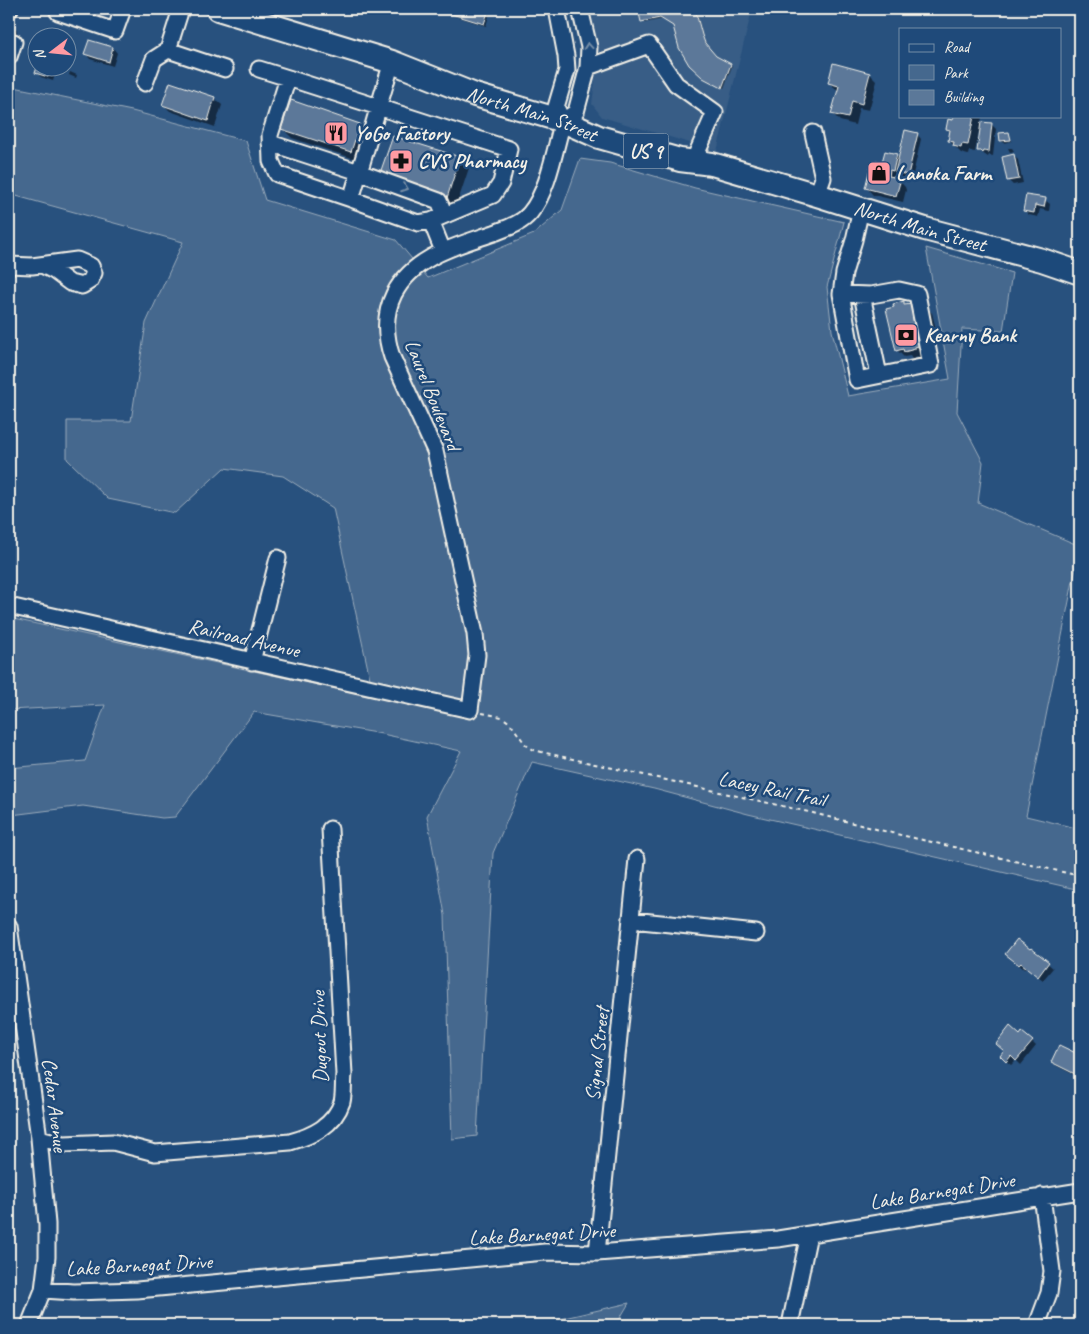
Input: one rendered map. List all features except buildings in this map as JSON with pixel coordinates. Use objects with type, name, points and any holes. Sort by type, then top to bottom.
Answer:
[{"type":"highway","name":"North Main Street","points":[[218,9],[392,62],[475,96],[563,121],[599,137],[680,160],[712,164],[817,194],[925,229],[1042,260],[1080,273]]},
{"type":"street","points":[[59,9],[58,12],[115,31],[123,9]]},
{"type":"street","points":[[145,83],[154,59],[168,50],[181,9]]},
{"type":"street","name":"Laurel Boulevard","points":[[557,9],[567,70],[556,107],[563,121]]},
{"type":"street","name":"Laurel Boulevard","points":[[470,710],[477,655],[475,634],[435,451],[392,357],[386,330],[387,315],[392,298],[400,283],[412,269],[426,259],[444,251],[512,226],[530,214],[539,201],[563,121],[576,112],[588,67],[589,47],[580,9]]},
{"type":"street","points":[[9,57],[14,42]]},
{"type":"street","points":[[588,67],[650,45],[676,84],[715,112],[693,162]]},
{"type":"street","points":[[168,50],[225,70]]},
{"type":"street","points":[[351,199],[392,62]]},
{"type":"street","points":[[259,68],[509,149],[501,183],[493,195],[438,218],[418,223],[277,174],[271,161],[270,136],[288,78]]},
{"type":"street","points":[[813,133],[823,178],[817,194]]},
{"type":"street","points":[[270,143],[439,201],[438,218],[444,251]]},
{"type":"street","points":[[840,294],[871,296],[899,290],[917,294],[931,365],[857,380],[840,294],[861,209]]},
{"type":"street","points":[[9,265],[42,265]]},
{"type":"street","points":[[862,295],[878,375]]},
{"type":"street","points":[[252,662],[278,558]]},
{"type":"street","name":"Railroad Avenue","points":[[9,606],[470,710]]},
{"type":"street","name":"Dugout Drive","points":[[39,1138],[64,1144],[113,1142],[155,1152],[290,1142],[310,1136],[327,1126],[342,1102],[344,1074],[330,829]]},
{"type":"street","name":"Signal Street","points":[[597,1253],[637,859]]},
{"type":"street","points":[[632,920],[756,933]]},
{"type":"street","name":"Cedar Avenue","points":[[9,926],[39,1138],[47,1224],[47,1257],[43,1290],[29,1325]]},
{"type":"street","name":"Lake Barnegat Drive","points":[[43,1290],[74,1292],[137,1290],[545,1252],[597,1253],[778,1239],[1080,1191]]},
{"type":"street","points":[[1037,1325],[1049,1293],[1052,1271],[1042,1196]]},
{"type":"street","points":[[790,1325],[809,1234]]},
{"type":"path","name":"Lacey Rail Trail","points":[[470,710],[502,717],[510,723],[526,745],[534,750],[813,812],[892,833],[1080,876]]},
{"type":"shaded area","points":[[590,9],[755,9],[752,10],[717,151],[602,117],[592,104],[599,50]]},
{"type":"green space","points":[[9,86],[132,111],[246,141],[265,200],[396,240],[428,278],[534,234],[562,210],[580,159],[610,163],[695,188],[844,222],[827,287],[832,331],[848,396],[950,379],[926,248],[1012,273],[1003,331],[962,329],[957,412],[983,462],[978,503],[1080,546],[1026,816],[1080,829],[1080,890],[748,814],[654,789],[532,762],[493,853],[477,1136],[452,1139],[445,915],[427,816],[461,751],[382,734],[254,712],[175,817],[162,818],[83,806],[11,815],[9,768],[85,761],[105,705],[9,710],[9,618],[374,697],[333,508],[283,476],[224,468],[175,513],[108,499],[67,459],[67,421],[131,421],[146,323],[183,242],[9,194]]},
{"type":"green space","points":[[629,1303],[616,1325],[534,1325]]},
{"type":"place","name":"YoGo Factory","points":[[336,133]]},
{"type":"place","name":"CVS Pharmacy","points":[[401,161]]},
{"type":"place","name":"Lanoka Farm","points":[[879,173]]},
{"type":"place","name":"Kearny Bank","points":[[906,335]]}]
